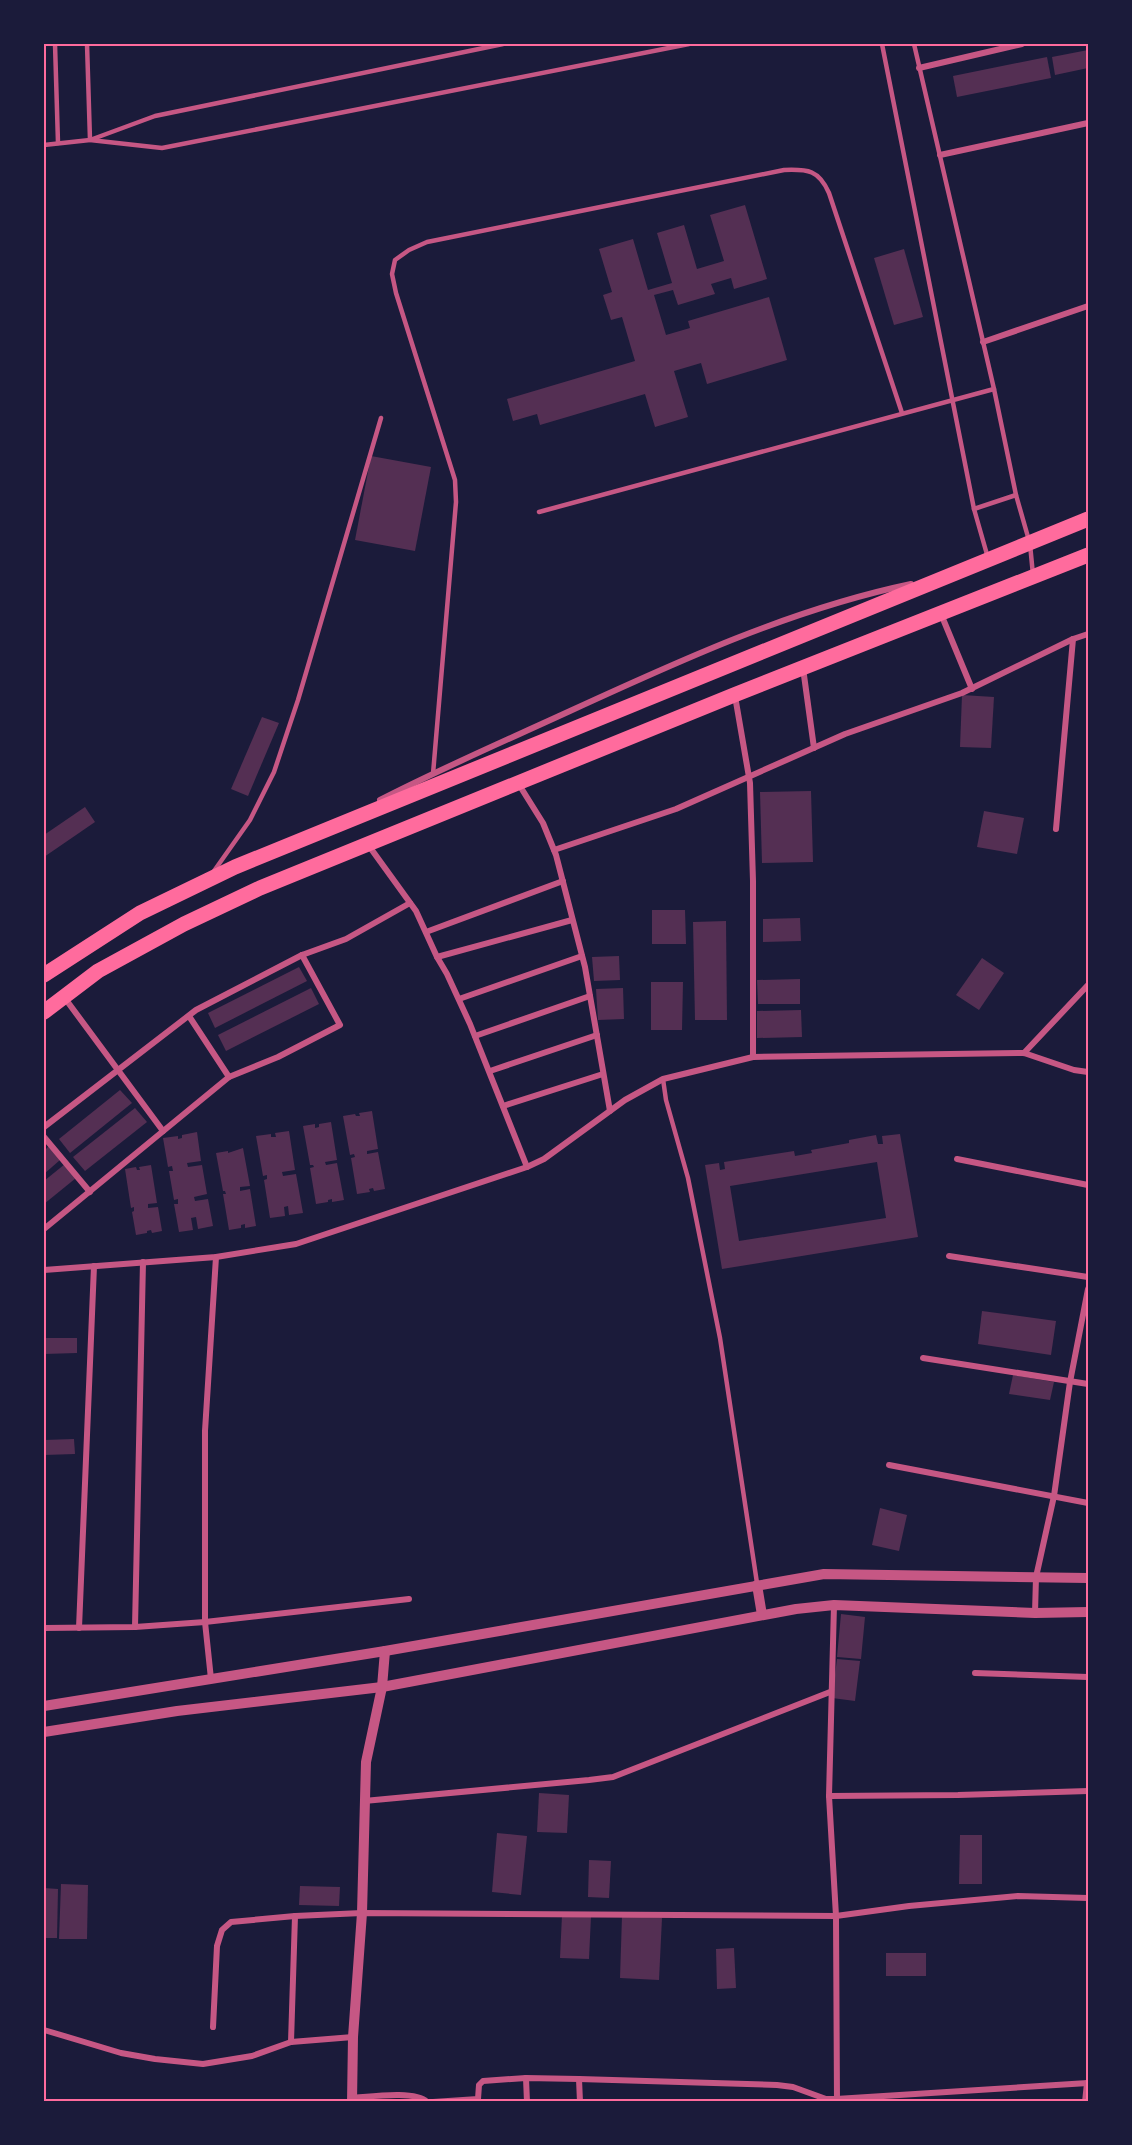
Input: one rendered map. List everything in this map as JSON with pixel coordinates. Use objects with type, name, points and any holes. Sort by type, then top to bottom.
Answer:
[{"type":"main road","points":[[44,975],[141,913],[235,867],[1089,519]]},
{"type":"main road","points":[[44,1012],[98,971],[184,924],[260,888],[734,695],[1089,555]]},
{"type":"street","points":[[919,68],[1022,44]]},
{"type":"street","points":[[939,155],[1089,123]]},
{"type":"street","points":[[983,342],[1089,306]]},
{"type":"street","points":[[319,833],[433,775],[625,686],[786,618],[857,596],[950,576]]},
{"type":"street","points":[[941,614],[972,689]]},
{"type":"street","points":[[554,850],[676,809],[814,748],[972,689],[1073,639],[1089,634]]},
{"type":"street","points":[[1056,829],[1073,639]]},
{"type":"street","points":[[802,668],[814,748]]},
{"type":"street","points":[[734,695],[749,775],[753,881],[753,1057]]},
{"type":"street","points":[[517,783],[543,823],[563,881],[582,956],[610,1112]]},
{"type":"street","points":[[367,844],[410,903],[459,999],[527,1167]]},
{"type":"street","points":[[426,933],[563,881]]},
{"type":"street","points":[[44,1127],[196,1010],[302,955],[346,939],[410,903]]},
{"type":"street","points":[[436,957],[572,920]]},
{"type":"street","points":[[44,1229],[229,1077],[278,1057],[339,1025],[302,955]]},
{"type":"street","points":[[459,999],[582,956]]},
{"type":"street","points":[[1024,1053],[1089,985]]},
{"type":"street","points":[[475,1036],[590,996]]},
{"type":"street","points":[[64,997],[163,1131]]},
{"type":"street","points":[[189,1016],[229,1077]]},
{"type":"street","points":[[489,1071],[597,1035]]},
{"type":"street","points":[[44,1270],[216,1257],[296,1244],[527,1167],[544,1159],[625,1100],[663,1079],[753,1057],[1024,1053],[1074,1070],[1089,1072]]},
{"type":"street","points":[[503,1106],[603,1074]]},
{"type":"street","points":[[44,1137],[90,1192]]},
{"type":"street","points":[[957,1159],[1089,1185]]},
{"type":"street","points":[[949,1256],[1089,1277]]},
{"type":"street","points":[[211,1679],[205,1623],[205,1431],[216,1257]]},
{"type":"street","points":[[135,1628],[143,1262]]},
{"type":"street","points":[[79,1628],[94,1266]]},
{"type":"street","points":[[1035,1613],[1036,1577],[1054,1496],[1070,1382],[1089,1289]]},
{"type":"street","points":[[922,1358],[1089,1384]]},
{"type":"street","points":[[889,1465],[1089,1503]]},
{"type":"street","points":[[44,1706],[385,1651],[824,1574],[1089,1578]]},
{"type":"street","points":[[757,1586],[762,1615]]},
{"type":"street","points":[[44,1629],[135,1628],[205,1623],[409,1599]]},
{"type":"street","points":[[834,1605],[829,1796],[836,1916],[837,2100]]},
{"type":"street","points":[[44,1732],[177,1711],[382,1688],[796,1609],[834,1605],[1035,1613],[1089,1612]]},
{"type":"street","points":[[385,1651],[382,1688],[366,1762],[362,1913],[353,2037],[352,2100],[406,2096],[423,2098],[428,2102]]},
{"type":"street","points":[[975,1673],[1089,1677]]},
{"type":"street","points":[[364,1801],[613,1777],[830,1692]]},
{"type":"street","points":[[829,1796],[1089,1791]]},
{"type":"street","points":[[213,2026],[217,1946],[222,1930],[231,1922],[362,1913],[836,1916],[909,1906],[1018,1896],[1089,1898]]},
{"type":"street","points":[[291,2042],[295,1916]]},
{"type":"street","points":[[44,2030],[121,2053],[155,2060],[202,2064],[252,2056],[291,2042],[353,2037]]},
{"type":"street","points":[[526,2078],[528,2102]]},
{"type":"street","points":[[433,2102],[478,2100],[479,2085],[483,2081],[526,2078],[777,2085],[805,2090],[826,2099],[837,2100],[1088,2083],[1085,2102]]},
{"type":"street","points":[[579,2079],[580,2102]]},
{"type":"lane","points":[[56,44],[58,144]]},
{"type":"lane","points":[[87,44],[90,140]]},
{"type":"lane","points":[[44,145],[90,140],[155,116],[503,44]]},
{"type":"lane","points":[[90,140],[162,148],[689,44]]},
{"type":"lane","points":[[882,44],[974,509],[988,561]]},
{"type":"lane","points":[[914,44],[994,388],[1016,495],[1030,544],[1033,578]]},
{"type":"lane","points":[[433,775],[455,513],[455,480],[396,293],[392,274],[395,260],[409,250],[428,242],[784,170],[800,169],[814,172],[825,183],[829,193],[902,413]]},
{"type":"lane","points":[[539,512],[994,388]]},
{"type":"lane","points":[[208,880],[250,820],[274,772],[298,700],[381,418]]},
{"type":"lane","points":[[974,509],[1016,495]]},
{"type":"lane","points":[[663,1079],[666,1100],[688,1178],[720,1338],[757,1586]]},
{"type":"building","points":[[1088,50],[1088,68],[1055,75],[1052,57]]},
{"type":"building","points":[[1047,57],[1051,78],[957,97],[953,76]]},
{"type":"building","points":[[745,205],[767,279],[734,289],[731,278],[711,284],[715,294],[678,305],[673,290],[654,295],[666,335],[690,328],[688,321],[769,297],[787,360],[707,384],[701,363],[674,371],[688,417],[655,427],[645,394],[540,425],[537,414],[513,421],[507,399],[635,361],[622,317],[611,320],[603,295],[612,292],[599,249],[633,239],[648,290],[672,283],[657,233],[684,225],[697,269],[724,261],[710,215]]},
{"type":"building","points":[[904,249],[923,317],[894,325],[874,258]]},
{"type":"building","points":[[371,456],[431,467],[415,551],[355,540]]},
{"type":"building","points":[[962,695],[994,697],[991,748],[960,747]]},
{"type":"building","points":[[262,717],[279,723],[248,796],[231,789]]},
{"type":"building","points":[[811,791],[813,862],[762,863],[760,792]]},
{"type":"building","points":[[85,807],[95,822],[44,857],[44,835]]},
{"type":"building","points":[[984,811],[1024,818],[1017,854],[977,847]]},
{"type":"building","points":[[652,910],[685,910],[686,944],[652,944]]},
{"type":"building","points":[[800,918],[801,941],[763,942],[763,919]]},
{"type":"building","points":[[726,921],[727,1020],[695,1020],[693,922]]},
{"type":"building","points":[[619,956],[620,980],[594,981],[592,957]]},
{"type":"building","points":[[982,958],[1004,973],[979,1010],[956,995]]},
{"type":"building","points":[[299,967],[307,981],[215,1028],[208,1013]]},
{"type":"building","points":[[800,979],[800,1004],[758,1004],[757,980]]},
{"type":"building","points":[[651,982],[683,982],[682,1030],[651,1030]]},
{"type":"building","points":[[311,988],[319,1004],[226,1051],[218,1035]]},
{"type":"building","points":[[623,988],[624,1019],[598,1020],[596,989]]},
{"type":"building","points":[[801,1010],[802,1037],[757,1038],[757,1011]]},
{"type":"building","points":[[120,1090],[132,1103],[70,1153],[59,1139]]},
{"type":"building","points":[[135,1108],[147,1122],[85,1171],[73,1157]]},
{"type":"building","points":[[372,1111],[378,1149],[367,1151],[367,1154],[378,1152],[385,1189],[374,1191],[373,1188],[369,1189],[370,1192],[357,1194],[351,1158],[355,1157],[354,1154],[350,1155],[343,1116],[355,1114],[360,1116],[359,1113]]},
{"type":"building","points":[[331,1122],[337,1160],[325,1162],[326,1165],[337,1163],[344,1200],[332,1202],[332,1199],[316,1204],[310,1168],[314,1167],[310,1165],[303,1126],[315,1124],[315,1128],[319,1127],[319,1124]]},
{"type":"building","points":[[289,1131],[295,1170],[282,1172],[283,1176],[296,1174],[303,1213],[289,1215],[288,1206],[284,1207],[285,1216],[270,1218],[264,1180],[267,1179],[267,1175],[263,1176],[256,1136],[271,1134],[271,1137],[276,1137],[275,1133]]},
{"type":"building","points":[[197,1132],[201,1161],[187,1163],[188,1167],[202,1165],[207,1194],[194,1197],[195,1201],[208,1199],[213,1226],[198,1229],[196,1217],[191,1218],[193,1230],[179,1232],[174,1204],[178,1204],[178,1199],[174,1200],[169,1171],[173,1171],[172,1166],[168,1167],[163,1138],[178,1136],[178,1139],[182,1138],[182,1135]]},
{"type":"building","points":[[900,1134],[918,1237],[722,1269],[705,1165],[719,1163],[720,1170],[725,1169],[724,1162],[794,1151],[795,1156],[812,1153],[811,1150],[876,1135],[878,1144],[883,1144],[882,1136]],"holes":[[[877,1162],[886,1218],[739,1241],[730,1186]]]},
{"type":"building","points":[[49,1146],[60,1160],[44,1174],[44,1151]]},
{"type":"building","points":[[243,1148],[250,1186],[240,1187],[240,1191],[250,1189],[256,1226],[245,1228],[245,1224],[241,1225],[241,1228],[229,1230],[223,1194],[226,1194],[223,1191],[216,1153],[228,1151],[228,1153]]},
{"type":"building","points":[[65,1164],[76,1178],[44,1204],[44,1181]]},
{"type":"building","points":[[151,1165],[157,1203],[148,1204],[148,1208],[158,1207],[162,1231],[152,1233],[151,1230],[136,1235],[132,1212],[134,1207],[131,1208],[125,1169],[136,1167],[140,1170],[139,1167]]},
{"type":"building","points":[[982,1311],[1056,1321],[1051,1355],[978,1344]]},
{"type":"building","points":[[44,1338],[77,1338],[77,1353],[44,1354]]},
{"type":"building","points":[[1013,1375],[1054,1382],[1050,1400],[1009,1394]]},
{"type":"building","points":[[74,1439],[75,1454],[44,1455],[44,1440]]},
{"type":"building","points":[[880,1508],[907,1515],[899,1551],[872,1545]]},
{"type":"building","points":[[841,1614],[865,1617],[861,1659],[837,1657]]},
{"type":"building","points":[[837,1659],[860,1661],[855,1701],[832,1698]]},
{"type":"building","points":[[539,1793],[569,1795],[567,1833],[537,1832]]},
{"type":"building","points":[[497,1833],[527,1836],[521,1895],[492,1892]]},
{"type":"building","points":[[960,1835],[982,1835],[982,1884],[959,1884]]},
{"type":"building","points":[[589,1860],[611,1861],[609,1898],[588,1897]]},
{"type":"building","points":[[61,1884],[88,1885],[87,1939],[59,1939]]},
{"type":"building","points":[[300,1886],[340,1887],[339,1906],[299,1905]]},
{"type":"building","points":[[44,1888],[58,1889],[57,1938],[44,1938]]},
{"type":"building","points":[[562,1915],[591,1916],[589,1959],[560,1958]]},
{"type":"building","points":[[622,1916],[662,1918],[659,1980],[620,1978]]},
{"type":"building","points":[[734,1948],[736,1988],[717,1989],[716,1949]]},
{"type":"building","points":[[886,1953],[926,1953],[926,1976],[886,1976]]}]
